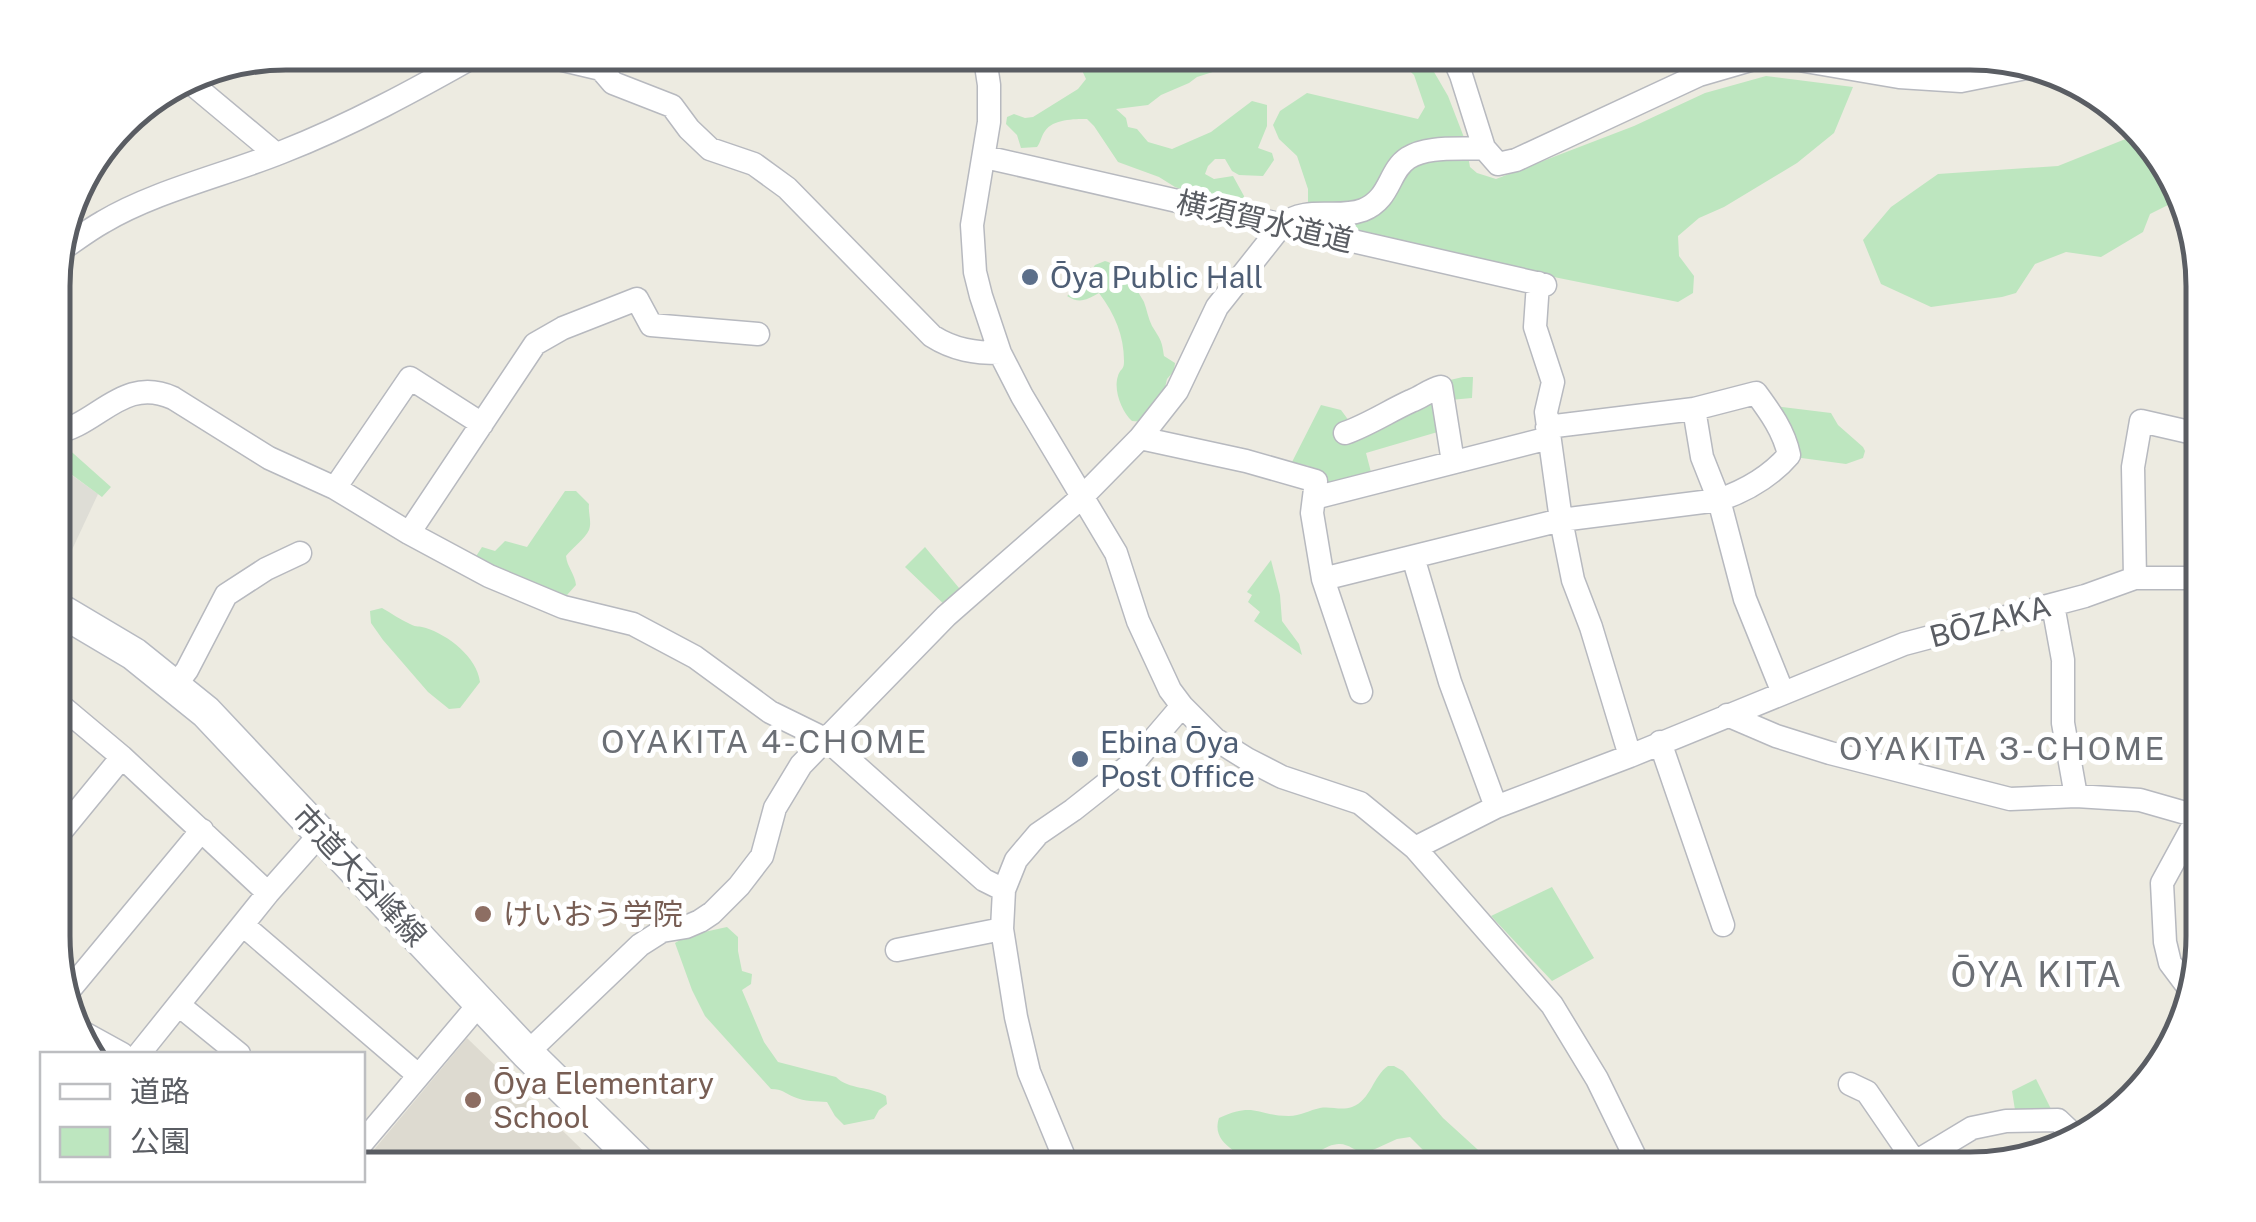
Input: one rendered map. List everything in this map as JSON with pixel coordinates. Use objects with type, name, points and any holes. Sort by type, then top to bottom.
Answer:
[{"type":"street","points":[[75,241],[133,207],[276,154],[376,109],[449,70]]},
{"type":"street","points":[[602,70],[614,83],[672,106],[710,149],[754,164],[787,188],[932,336],[960,350],[1000,353]]},
{"type":"street","points":[[986,70],[990,104],[985,157],[976,193],[973,247],[980,296],[1000,353],[1022,396],[1116,553],[1138,621],[1170,690],[1215,739],[1282,777],[1360,802],[1415,848],[1552,1004],[1632,1152]]},
{"type":"street","points":[[1459,70],[1484,148],[1498,164],[1516,160],[1716,70]]},
{"type":"street","points":[[1858,70],[1961,81],[2002,73]]},
{"type":"street","points":[[199,89],[276,154]]},
{"type":"street","points":[[528,1052],[640,945],[662,930],[700,921],[739,886],[762,856],[775,808],[801,765],[946,616],[1082,497],[1140,438],[1177,391],[1217,307],[1282,225],[1304,213],[1348,214],[1372,206],[1409,157],[1441,150],[1484,148]]},
{"type":"street","name":"横須賀水道道","points":[[985,157],[1541,284],[1535,327],[1554,382],[1546,412],[1548,432]]},
{"type":"street","points":[[409,533],[535,344],[563,328],[637,299],[650,325],[758,334]]},
{"type":"street","points":[[335,488],[410,378],[482,424]]},
{"type":"street","points":[[1345,433],[1440,387],[1453,462]]},
{"type":"street","points":[[70,429],[122,397],[160,392],[268,458],[335,488],[489,576],[563,607],[633,624],[696,657],[770,712],[827,740],[984,880],[1004,890]]},
{"type":"street","points":[[1314,498],[1453,462],[1548,432],[1694,410],[1756,393],[1786,440],[1789,455],[1779,467],[1737,494],[1719,500],[1561,520],[1323,579]]},
{"type":"street","points":[[1694,410],[1702,457],[1719,500],[1745,599],[1783,694]]},
{"type":"street","points":[[2135,578],[2133,467],[2140,421],[2186,431]]},
{"type":"street","points":[[1548,432],[1573,580],[1592,628],[1630,756]]},
{"type":"street","points":[[1140,438],[1316,481],[1312,513],[1323,579],[1361,692]]},
{"type":"street","points":[[175,686],[226,594],[300,552]]},
{"type":"street","points":[[1413,558],[1450,682],[1496,807]]},
{"type":"street","name":"BŌZAKA","points":[[1415,848],[1496,807],[1904,644],[2052,605],[2135,578],[2186,578]]},
{"type":"street","points":[[2052,605],[2062,660],[2063,723],[2076,796]]},
{"type":"street","name":"市道大谷峰線","points":[[70,614],[134,654],[206,712],[480,1003],[627,1152]]},
{"type":"street","points":[[1062,1152],[1029,1072],[1016,1017],[1002,930],[1004,890],[1016,860],[1038,834],[1135,760],[1182,706]]},
{"type":"street","points":[[70,713],[268,892]]},
{"type":"street","points":[[1727,716],[1830,753],[2010,799],[2076,796],[2140,800],[2186,813]]},
{"type":"street","points":[[1660,742],[1723,924]]},
{"type":"street","points":[[70,820],[122,757]]},
{"type":"street","points":[[75,983],[202,830]]},
{"type":"street","points":[[141,1052],[268,892],[322,833]]},
{"type":"street","points":[[2182,978],[2170,962],[2165,942],[2162,883],[2186,842]]},
{"type":"street","points":[[243,925],[418,1075]]},
{"type":"street","points":[[897,950],[1002,930]]},
{"type":"street","points":[[365,1139],[480,1003]]},
{"type":"street","points":[[180,1006],[237,1052]]},
{"type":"street","points":[[1850,1084],[1867,1092],[1902,1152]]},
{"type":"street","points":[[1933,1152],[1972,1128],[2006,1121],[2058,1120],[2068,1129]]},
{"type":"shaded area","points":[[70,474],[98,494],[70,554]]},
{"type":"shaded area","name":"Ōya Elementary School","points":[[467,1038],[584,1152],[372,1152]]},
{"type":"green space","points":[[1082,70],[1219,70],[1197,77],[1148,105],[1116,109],[1126,118],[1128,127],[1137,129],[1148,142],[1172,149],[1211,132],[1252,101],[1267,105],[1267,126],[1258,148],[1272,153],[1274,160],[1263,176],[1239,175],[1225,159],[1215,159],[1208,166],[1205,174],[1214,179],[1233,176],[1244,196],[1244,204],[1238,210],[1118,162],[1087,119],[1053,124],[1037,147],[1021,148],[1017,135],[1006,124],[1007,117],[1033,117],[1078,89],[1086,79]]},
{"type":"green space","points":[[1409,70],[1433,70],[1465,140],[1470,167],[1496,179],[1634,126],[1705,93],[1766,76],[1853,87],[1834,133],[1797,163],[1699,218],[1678,236],[1679,256],[1694,276],[1693,293],[1678,302],[1314,229],[1308,189],[1297,156],[1279,139],[1273,125],[1280,111],[1307,93],[1418,119],[1425,107]]},
{"type":"green space","points":[[2127,138],[2157,178],[2170,204],[2150,214],[2143,232],[2101,257],[2066,252],[2035,264],[2016,293],[2002,297],[1931,307],[1881,284],[1863,240],[1891,207],[1938,174],[2058,166]]},
{"type":"green space","points":[[1105,261],[1123,272],[1137,290],[1164,356],[1175,363],[1164,392],[1145,422],[1132,421],[1119,400],[1117,382],[1124,352],[1110,309],[1099,293],[1083,300],[1067,296],[1082,284],[1095,265]]},
{"type":"green space","points":[[1473,377],[1472,398],[1450,400],[1450,380]]},
{"type":"green space","points":[[1436,401],[1441,431],[1366,453],[1372,476],[1334,487],[1309,466],[1292,462],[1321,405],[1341,410],[1352,425]]},
{"type":"green space","points":[[1774,406],[1831,413],[1838,425],[1863,447],[1863,458],[1846,464],[1794,457]]},
{"type":"green space","points":[[70,450],[111,487],[102,497],[70,473]]},
{"type":"green space","points":[[565,491],[576,491],[589,504],[590,524],[566,556],[576,585],[567,595],[549,594],[473,561],[482,547],[495,551],[505,541],[527,547]]},
{"type":"green space","points":[[925,547],[964,594],[949,609],[905,567]]},
{"type":"green space","points":[[1271,560],[1282,621],[1302,655],[1254,621],[1260,612],[1248,602],[1252,595],[1247,592]]},
{"type":"green space","points":[[382,608],[443,636],[467,656],[480,682],[460,708],[449,709],[428,692],[383,640],[371,623],[370,611]]},
{"type":"green space","points":[[1552,887],[1594,958],[1552,981],[1491,916]]},
{"type":"green space","points":[[727,927],[738,937],[742,971],[752,974],[751,984],[742,990],[764,1042],[778,1062],[836,1077],[886,1096],[887,1104],[874,1119],[844,1125],[827,1102],[802,1100],[771,1089],[705,1016],[675,943],[686,936]]},
{"type":"green space","points":[[1388,1066],[1403,1071],[1443,1118],[1480,1152],[1425,1152],[1410,1137],[1368,1152],[1335,1144],[1319,1152],[1236,1152],[1219,1135],[1219,1118],[1231,1113],[1256,1111],[1289,1116],[1320,1108],[1352,1107],[1364,1099]]},
{"type":"green space","points":[[2036,1079],[2052,1111],[2015,1110],[2012,1091]]},
{"type":"place","name":"Ōya Public Hall","points":[[1030,277]]},
{"type":"place","name":"Ebina Ōya Post Office","points":[[1080,759]]},
{"type":"place","name":"けいおう学院","points":[[483,914]]},
{"type":"place","name":"Ōya Elementary School","points":[[473,1100]]},
{"type":"district","name":"OYAKITA 4-CHOME","points":[[765,741]]},
{"type":"district","name":"OYAKITA 3-CHOME","points":[[2003,748]]},
{"type":"district","name":"ŌYA KITA","points":[[2037,974]]}]
